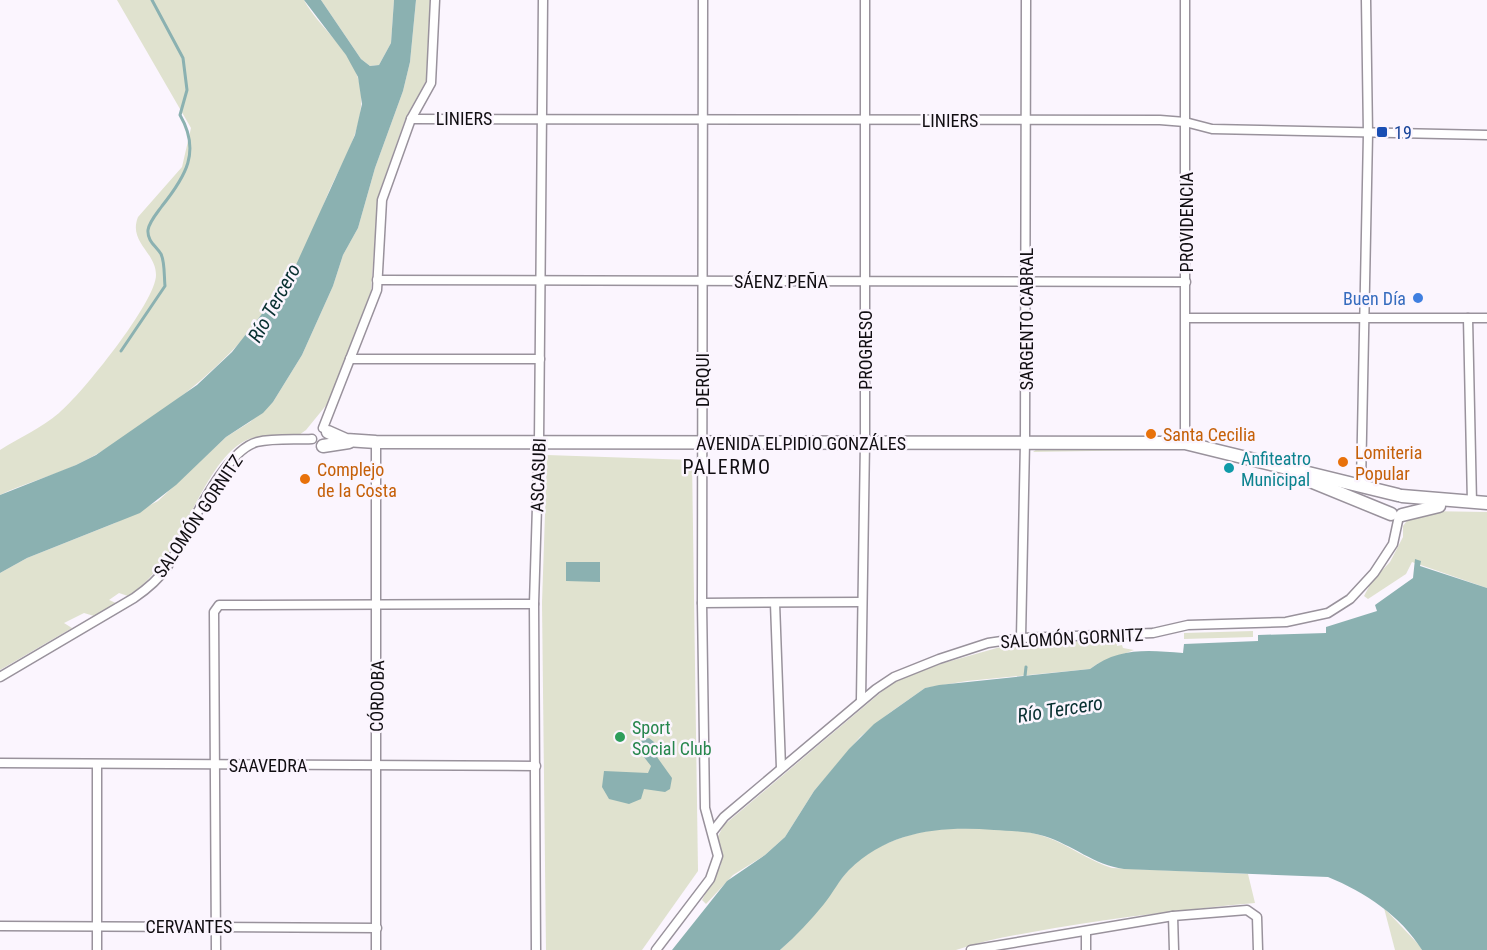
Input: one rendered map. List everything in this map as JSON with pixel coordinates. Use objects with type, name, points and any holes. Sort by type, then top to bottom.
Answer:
[{"type":"main road","name":"AVENIDA ELPIDIO GONZÁLES","points":[[326,430],[354,441],[376,442],[1185,443],[1400,495],[1472,503]]},
{"type":"main road","points":[[318,442],[354,441]]},
{"type":"main road","name":"AVENIDA ELPIDIO GONZÁLES","points":[[1272,465],[1397,515],[1426,507],[1487,503]]},
{"type":"main road","points":[[1400,495],[1407,503],[1397,515],[1386,509],[1387,501],[1391,496],[1400,495]]},
{"type":"street","points":[[326,430],[314,431],[318,442],[329,440],[326,430],[350,359],[375,297],[382,200],[411,118],[431,83],[435,0]]},
{"type":"street","name":"ASCASUBI","points":[[536,950],[534,604],[539,441],[543,0]]},
{"type":"street","name":"DERQUI","points":[[703,0],[702,603],[705,808],[713,831]]},
{"type":"street","name":"PROGRESO","points":[[861,700],[865,442],[865,0]]},
{"type":"street","name":"SARGENTO CABRAL","points":[[1020,638],[1025,442],[1026,0]]},
{"type":"street","name":"PROVIDENCIA","points":[[1185,0],[1185,443]]},
{"type":"street","points":[[1361,484],[1368,134],[1366,0]]},
{"type":"street","name":"LINIERS","points":[[411,118],[1185,122],[1212,129],[1487,135]]},
{"type":"street","name":"SÁENZ PEÑA","points":[[377,280],[1186,282]]},
{"type":"street","points":[[1186,318],[1487,318]]},
{"type":"street","points":[[1468,318],[1472,503]]},
{"type":"street","points":[[350,359],[540,359]]},
{"type":"street","name":"SALOMÓN GORNITZ","points":[[0,677],[134,598],[154,583],[167,566],[220,476],[242,449],[257,442],[318,442]]},
{"type":"street","name":"CÓRDOBA","points":[[376,442],[378,605],[376,950]]},
{"type":"street","name":"SALOMÓN GORNITZ","points":[[713,831],[724,817],[781,768],[861,700],[894,677],[988,643],[1020,638],[1133,635],[1188,625],[1286,622],[1322,615],[1350,599],[1374,573],[1393,544],[1397,515]]},
{"type":"street","points":[[702,603],[861,602]]},
{"type":"street","points":[[775,603],[781,768]]},
{"type":"street","points":[[216,950],[214,612],[219,605],[534,604]]},
{"type":"street","name":"SAAVEDRA","points":[[0,763],[536,766]]},
{"type":"street","points":[[97,765],[97,950]]},
{"type":"street","points":[[656,950],[717,866],[718,847],[713,831]]},
{"type":"street","points":[[971,950],[1173,916],[1247,910],[1257,917],[1258,950]]},
{"type":"street","points":[[1173,916],[1174,950]]},
{"type":"street","name":"CERVANTES","points":[[0,926],[377,928]]},
{"type":"street","points":[[1086,931],[1086,950]]},
{"type":"shaded area","points":[[117,0],[304,0],[317,20],[347,56],[358,78],[361,93],[359,121],[349,149],[295,270],[273,303],[221,362],[161,412],[92,457],[0,495],[0,450],[45,423],[69,403],[116,347],[144,305],[153,288],[156,275],[152,260],[139,240],[136,226],[138,217],[182,167],[191,128]]},
{"type":"shaded area","points":[[321,0],[394,0],[391,43],[379,65],[370,66],[361,59]]},
{"type":"shaded area","points":[[416,0],[430,0],[426,81],[406,117],[378,196],[371,291],[328,403],[306,430],[299,435],[255,437],[232,450],[217,467],[204,488],[164,560],[147,580],[128,596],[119,593],[109,600],[116,603],[94,616],[84,613],[64,623],[72,628],[0,670],[0,573],[27,558],[115,523],[158,501],[226,437],[250,422],[273,402],[302,355],[333,286],[343,255],[358,228],[375,168],[403,91],[410,62]]},
{"type":"shaded area","points":[[1037,449],[1152,450],[1033,452]]},
{"type":"shaded area","name":"Sport Social Club","points":[[547,455],[692,460],[698,871],[642,950],[546,950],[542,603]]},
{"type":"shaded area","points":[[1425,511],[1487,512],[1487,588],[1412,562],[1406,574],[1368,599],[1364,596],[1372,581],[1390,562],[1403,537],[1403,526],[1409,518]]},
{"type":"shaded area","points":[[1253,631],[1253,637],[1184,639],[1184,633]]},
{"type":"shaded area","points":[[1117,639],[1117,646],[1122,645],[1123,648],[1134,650],[1097,664],[1090,669],[967,681],[925,688],[860,737],[814,791],[785,837],[765,855],[733,875],[706,904],[702,900],[721,865],[717,838],[724,825],[892,683],[919,670],[1011,644]]},
{"type":"shaded area","points":[[945,828],[996,829],[1034,833],[1054,840],[1112,868],[1248,874],[1255,903],[1080,924],[1005,937],[956,950],[780,950],[807,923],[846,873],[867,854],[904,837]]},
{"type":"shaded area","points":[[1384,908],[1419,945],[1422,950],[1395,950]]},
{"type":"water","name":"Río Tercero","points":[[304,0],[321,0],[361,59],[370,66],[379,65],[391,43],[394,0],[416,0],[410,62],[403,91],[375,168],[358,228],[343,255],[333,286],[302,355],[273,402],[263,413],[226,437],[176,485],[140,513],[27,558],[0,573],[0,495],[96,455],[197,385],[232,352],[290,278],[355,135],[362,104],[358,77],[346,55]]},
{"type":"water","name":"Río Tercero","points":[[1415,559],[1421,561],[1420,566],[1487,588],[1487,950],[1422,950],[1404,926],[1381,906],[1328,877],[1124,869],[1093,859],[1038,834],[954,829],[898,839],[864,857],[845,874],[819,910],[780,950],[672,950],[727,881],[765,855],[785,837],[814,791],[849,749],[874,724],[925,688],[1090,669],[1123,653],[1158,651],[1183,653],[1184,644],[1258,641],[1258,635],[1326,633],[1326,627],[1377,611],[1375,605],[1413,578]]},
{"type":"water","points":[[566,562],[600,562],[600,582],[566,581]]},
{"type":"water","points":[[649,738],[659,746],[657,757],[672,778],[670,789],[665,792],[644,789],[641,799],[629,804],[609,799],[602,787],[604,771],[648,773],[651,766],[636,747],[642,740]]},
{"type":"waterway","points":[[121,351],[165,286],[162,257],[150,240],[148,230],[184,174],[190,152],[186,128],[180,115],[187,90],[183,58],[152,0]]},
{"type":"waterway","points":[[1025,676],[1026,667]]},
{"type":"place","name":"19","points":[[1382,132]]},
{"type":"place","name":"Buen Día","points":[[1418,298]]},
{"type":"place","name":"Santa Cecilia","points":[[1151,434]]},
{"type":"place","name":"Lomiteria Popular","points":[[1343,462]]},
{"type":"place","name":"Anfiteatro Municipal","points":[[1229,468]]},
{"type":"place","name":"Complejo de la Costa","points":[[305,479]]},
{"type":"place","name":"Sport Social Club","points":[[620,737]]},
{"type":"district","name":"PALERMO","points":[[727,467]]}]
